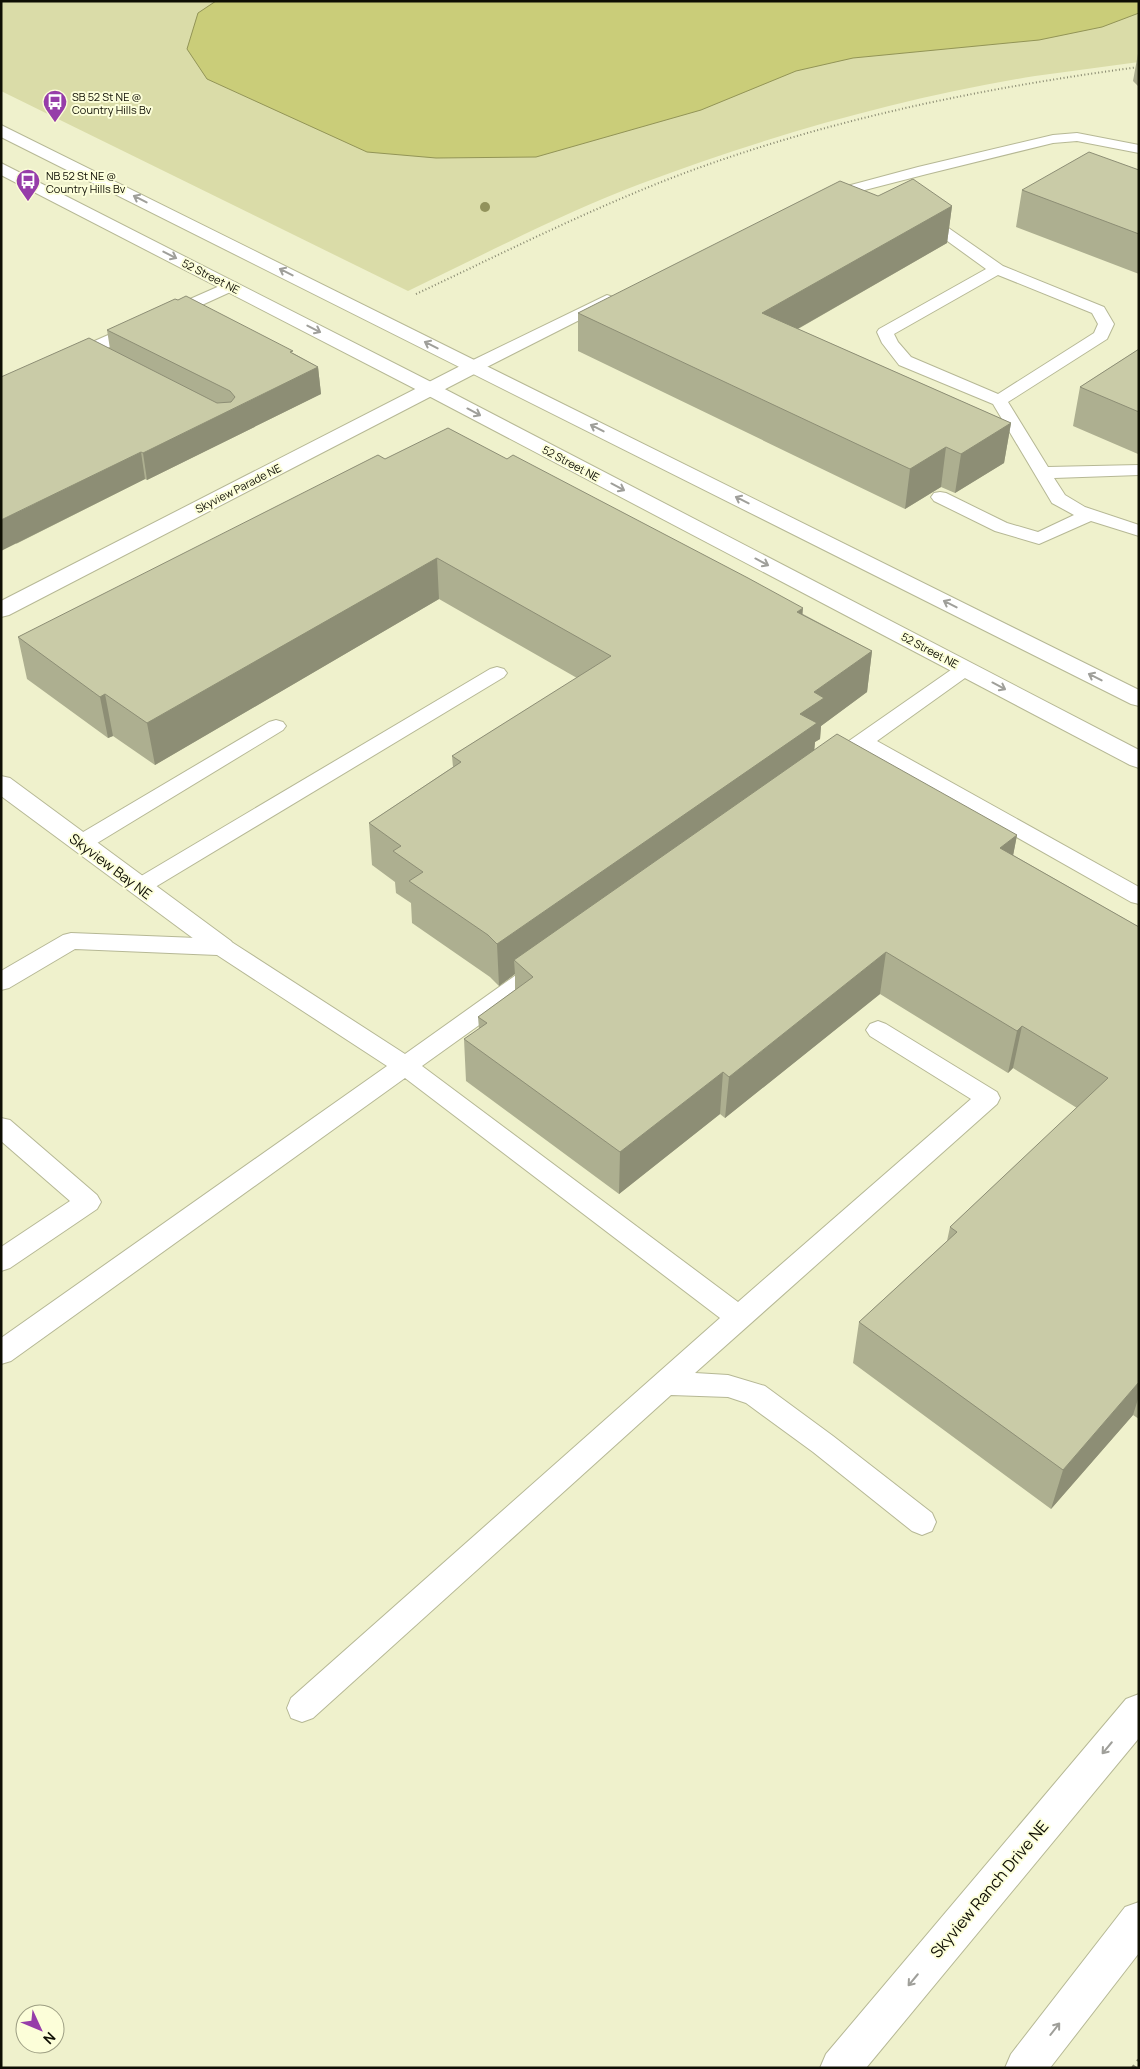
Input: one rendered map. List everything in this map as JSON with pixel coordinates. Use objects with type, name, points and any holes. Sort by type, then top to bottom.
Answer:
[{"type":"street","points":[[1,130],[1139,699]]},
{"type":"street","name":"52 Street NE","points":[[1,168],[430,389],[1139,760]]},
{"type":"street","name":"Skyview Parade NE","points":[[1,610],[475,366]]},
{"type":"street","name":"Skyview Bay NE","points":[[1,784],[222,947]]},
{"type":"street","name":"Skyview Ranch Drive NE","points":[[840,2068],[1139,1711]]},
{"type":"street","points":[[1025,2068],[1139,1921]]},
{"type":"lane","points":[[808,201],[1053,140],[1077,137],[1139,149]]},
{"type":"lane","points":[[875,183],[891,195]]},
{"type":"lane","points":[[908,206],[997,268],[1098,310],[1106,324],[1101,336],[999,401]]},
{"type":"lane","points":[[997,268],[885,332],[890,343],[905,361],[999,401],[1058,499],[1079,511],[1139,531]]},
{"type":"lane","points":[[60,363],[231,286]]},
{"type":"lane","points":[[475,366],[621,293]]},
{"type":"lane","points":[[85,352],[102,361]]},
{"type":"lane","points":[[1042,473],[1139,470]]},
{"type":"lane","points":[[940,497],[1001,526],[1039,538],[1090,514]]},
{"type":"lane","points":[[814,776],[965,669]]},
{"type":"lane","points":[[139,887],[497,672]]},
{"type":"lane","points":[[81,843],[276,726]]},
{"type":"lane","points":[[862,741],[1139,897]]},
{"type":"lane","points":[[2,981],[71,941],[222,947],[405,1066],[739,1317]]},
{"type":"lane","points":[[1,1353],[557,958]]},
{"type":"lane","points":[[302,1708],[664,1383],[988,1098],[878,1030]]},
{"type":"lane","points":[[1,1127],[88,1202],[1,1261]]},
{"type":"lane","points":[[664,1383],[728,1386],[755,1394],[823,1444],[922,1522]]},
{"type":"path","points":[[413,296],[568,222],[638,192],[713,163],[791,138],[943,100],[1025,83],[1139,67]]},
{"type":"path","points":[[1133,2068],[1139,2060]]},
{"type":"shaded area","points":[[1,1],[1139,1],[1139,62],[1035,76],[934,95],[835,120],[737,150],[688,166],[581,208],[408,291],[1,91]]},
{"type":"shaded area","points":[[216,1],[1139,1],[1139,13],[1102,27],[1039,40],[853,58],[796,71],[701,110],[536,157],[436,158],[367,152],[207,79],[187,49],[198,13]]},
{"type":"building","points":[[1089,152],[1139,170],[1139,234],[1022,190]]},
{"type":"building","points":[[913,179],[952,206],[762,313],[1011,423],[961,454],[946,447],[910,469],[578,313],[840,181],[878,196]]},
{"type":"building","points":[[186,296],[293,351],[290,352],[318,367],[1,520],[1,377],[89,338],[217,403],[231,402],[235,397],[230,391],[107,330],[175,299],[178,300]]},
{"type":"building","points":[[1139,349],[1139,412],[1080,387]]},
{"type":"building","points":[[448,428],[507,459],[513,455],[748,578],[803,608],[797,612],[872,651],[814,692],[824,698],[800,714],[817,723],[497,944],[488,935],[409,881],[423,872],[393,851],[401,846],[369,823],[461,762],[452,756],[611,656],[437,558],[147,723],[105,694],[100,697],[18,637],[378,455],[385,459]]},
{"type":"building","points":[[837,734],[1017,835],[1000,848],[1139,927],[1139,1382],[1063,1470],[859,1322],[957,1232],[950,1227],[1108,1078],[1022,1026],[1017,1031],[886,952],[729,1077],[723,1072],[620,1152],[464,1039],[487,1023],[478,1017],[533,977],[514,960]]},
{"type":"place","name":"SB 52 St NE @ Country Hills Bv","points":[[55,123]]},
{"type":"place","name":"NB 52 St NE @ Country Hills Bv","points":[[28,202]]}]
